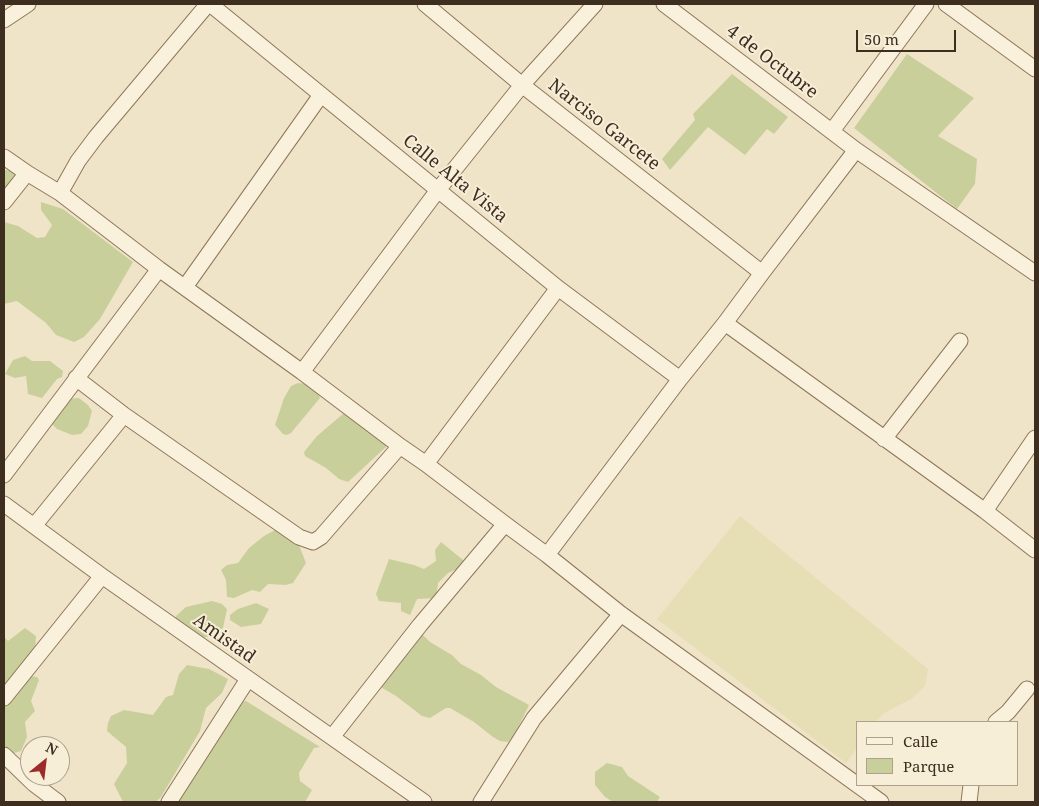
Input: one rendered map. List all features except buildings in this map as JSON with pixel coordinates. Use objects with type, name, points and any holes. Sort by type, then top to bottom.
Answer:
[{"type":"street","points":[[4,20],[28,4]]},
{"type":"street","points":[[60,193],[78,161],[96,136],[209,4]]},
{"type":"street","name":"Calle Alta Vista","points":[[209,4],[558,288],[680,379]]},
{"type":"street","name":"Narciso Garcete","points":[[425,4],[522,86],[762,273]]},
{"type":"street","points":[[302,372],[438,190],[522,86],[594,4]]},
{"type":"street","name":"4 de Octubre","points":[[664,4],[856,150],[1035,274]]},
{"type":"street","points":[[832,131],[926,4]]},
{"type":"street","points":[[946,4],[1035,69]]},
{"type":"street","points":[[184,287],[321,95]]},
{"type":"street","points":[[547,554],[856,150]]},
{"type":"street","points":[[4,157],[60,193],[159,269],[302,372],[547,554],[622,614],[856,784]]},
{"type":"street","points":[[4,202],[27,173]]},
{"type":"street","points":[[4,475],[159,269]]},
{"type":"street","points":[[426,464],[558,288]]},
{"type":"street","points":[[725,323],[985,511],[1035,550]]},
{"type":"street","points":[[884,439],[960,341]]},
{"type":"street","points":[[76,378],[124,415],[300,537],[313,542],[321,537],[400,446]]},
{"type":"street","points":[[34,526],[124,415]]},
{"type":"street","points":[[985,511],[1035,438]]},
{"type":"street","name":"Amistad","points":[[4,504],[102,576],[332,737],[415,800]]},
{"type":"street","points":[[332,737],[420,625],[505,524]]},
{"type":"street","points":[[4,698],[102,576]]},
{"type":"street","points":[[481,802],[534,718],[622,614]]},
{"type":"street","points":[[169,802],[248,679]]},
{"type":"street","points":[[997,721],[1008,712],[1027,689]]},
{"type":"street","points":[[4,755],[34,784],[58,802]]},
{"type":"street","points":[[859,786],[881,802]]},
{"type":"street","points":[[969,802],[971,786]]},
{"type":"shaded area","points":[[740,516],[928,669],[925,686],[911,699],[884,713],[877,721],[856,721],[856,750],[846,763],[657,619]]},
{"type":"green space","points":[[907,54],[974,98],[938,136],[977,159],[975,184],[957,209],[854,128]]},
{"type":"green space","points":[[732,74],[788,117],[774,134],[767,129],[745,155],[708,127],[670,170],[662,159],[695,120],[693,114]]},
{"type":"green space","points":[[4,170],[16,171],[18,185],[4,190]]},
{"type":"green space","points":[[41,202],[63,209],[133,262],[100,319],[84,337],[74,342],[56,335],[46,323],[17,301],[4,304],[4,222],[18,226],[37,238],[45,237],[52,225],[41,210]]},
{"type":"green space","points":[[25,356],[32,361],[50,361],[63,371],[62,377],[57,379],[42,398],[28,394],[26,376],[15,378],[5,374],[13,360]]},
{"type":"green space","points":[[298,383],[309,384],[316,388],[320,398],[291,433],[283,434],[275,425],[284,398],[291,386]]},
{"type":"green space","points":[[79,398],[92,411],[88,426],[81,434],[72,435],[57,429],[51,423],[65,399]]},
{"type":"green space","points":[[344,413],[386,443],[387,446],[348,482],[339,479],[326,468],[305,456],[304,452],[317,436]]},
{"type":"green space","points":[[277,529],[281,529],[299,545],[306,563],[293,583],[286,585],[268,584],[260,592],[252,590],[234,598],[227,597],[226,580],[221,570],[227,565],[238,563],[249,548],[264,536]]},
{"type":"green space","points":[[441,542],[468,564],[448,573],[438,583],[436,598],[417,599],[410,615],[401,611],[401,603],[379,601],[376,594],[389,559],[424,569],[436,561],[435,550]]},
{"type":"green space","points":[[212,601],[222,604],[227,609],[223,628],[208,637],[200,637],[175,621],[176,616],[186,607]]},
{"type":"green space","points":[[256,603],[269,609],[261,624],[241,627],[230,620],[230,615],[238,609]]},
{"type":"green space","points":[[25,628],[36,636],[35,650],[4,685],[4,637],[8,641]]},
{"type":"green space","points":[[423,635],[430,642],[452,655],[461,664],[481,675],[496,687],[529,705],[515,734],[508,742],[500,741],[493,737],[474,722],[450,708],[446,708],[430,718],[422,716],[396,696],[379,686],[418,637]]},
{"type":"green space","points":[[187,665],[209,669],[228,679],[222,693],[206,708],[200,731],[161,797],[156,802],[123,802],[114,784],[127,763],[126,747],[107,731],[111,716],[124,710],[153,715],[166,697],[173,695],[179,674]]},
{"type":"green space","points":[[30,676],[37,677],[39,680],[31,701],[35,711],[25,722],[27,736],[20,736],[20,751],[14,753],[4,747],[4,707]]},
{"type":"green space","points":[[246,701],[320,747],[314,748],[299,773],[300,781],[312,790],[305,802],[175,802],[238,702]]},
{"type":"green space","points":[[607,763],[622,767],[628,776],[660,797],[657,802],[613,802],[605,797],[595,785],[595,772]]}]
